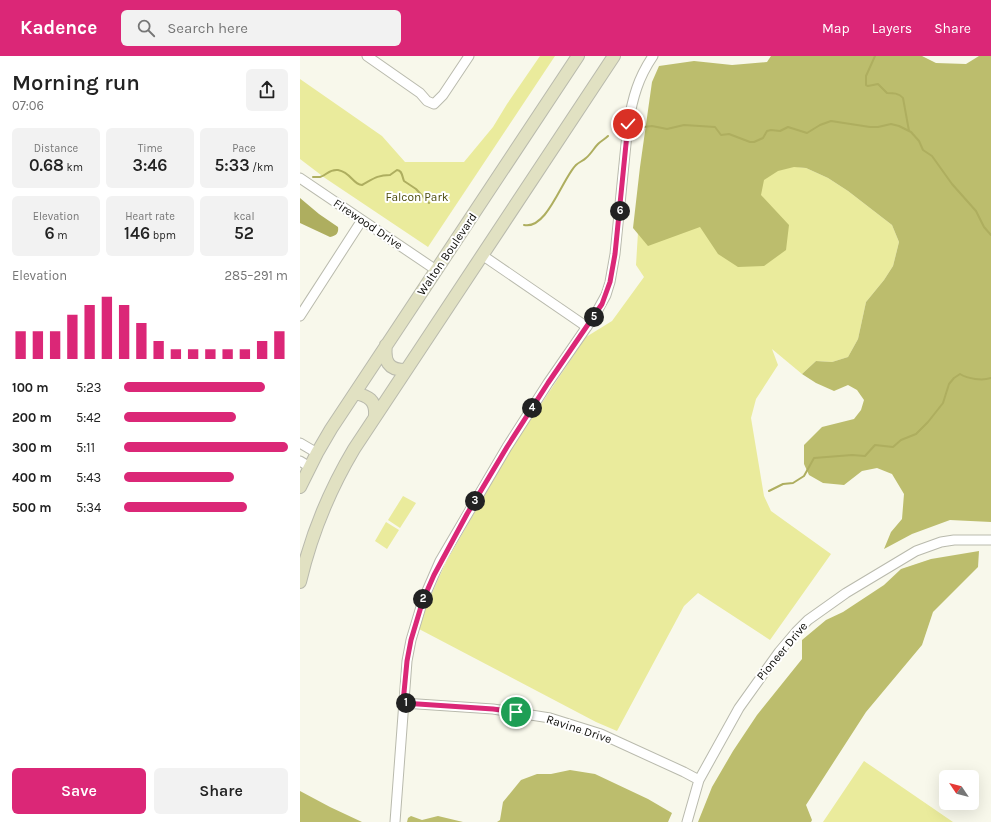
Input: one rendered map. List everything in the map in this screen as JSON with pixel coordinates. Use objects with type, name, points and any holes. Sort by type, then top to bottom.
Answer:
[{"type":"main road","name":"Walton Boulevard","points":[[300,487],[305,464],[317,453],[355,392],[578,56]]},
{"type":"main road","points":[[300,582],[320,517],[334,486],[354,449],[375,415],[582,105],[606,61],[614,56]]},
{"type":"main road","points":[[386,345],[385,353],[388,362],[394,368],[405,370]]},
{"type":"main road","points":[[355,392],[372,401],[375,409],[375,415]]},
{"type":"street","points":[[367,56],[434,104],[443,95],[469,56]]},
{"type":"street","points":[[395,822],[407,661],[411,640],[423,600],[434,575],[467,514],[511,441],[602,304],[610,282],[615,254],[628,124],[632,104],[636,86],[653,56]]},
{"type":"street","name":"Firewood Drive","points":[[300,178],[436,270]]},
{"type":"street","points":[[300,316],[362,220]]},
{"type":"street","points":[[482,255],[586,327]]},
{"type":"street","points":[[300,443],[317,453]]},
{"type":"street","name":"Pioneer Drive","points":[[687,822],[699,780],[739,708],[779,652],[808,620],[841,596],[916,551],[941,542],[954,540],[991,540]]},
{"type":"street","name":"Ravine Drive","points":[[403,703],[493,709],[550,718],[601,734],[699,780]]},
{"type":"green space","name":"Falcon Park","points":[[540,56],[555,56],[428,247],[325,178],[300,159],[300,79],[382,136],[405,162],[464,162],[493,127]]},
{"type":"green space","points":[[756,162],[806,168],[828,178],[848,191],[892,225],[899,242],[893,266],[884,280],[866,302],[858,339],[848,357],[832,362],[816,361],[802,374],[772,349],[778,365],[756,399],[751,418],[764,496],[771,511],[831,554],[770,640],[698,593],[684,606],[617,731],[596,722],[419,629],[428,602],[446,562],[513,446],[586,337],[612,321],[644,277],[636,265],[639,216]]},
{"type":"green space","points":[[403,496],[416,503],[400,528],[388,520]]},
{"type":"green space","points":[[386,522],[399,530],[387,549],[375,541]]},
{"type":"green space","points":[[864,761],[953,822],[823,822]]},
{"type":"shaded area","points":[[771,56],[922,56],[936,63],[966,64],[979,56],[991,56],[991,522],[950,520],[912,534],[884,549],[891,532],[902,519],[904,494],[892,474],[877,468],[862,471],[844,485],[823,483],[809,475],[804,464],[804,445],[822,427],[854,419],[861,410],[864,400],[857,390],[848,385],[834,391],[816,383],[802,374],[816,361],[832,362],[848,357],[858,339],[866,302],[884,280],[893,266],[899,242],[892,225],[848,191],[828,178],[806,168],[794,167],[778,171],[764,180],[761,195],[789,225],[786,250],[764,266],[738,267],[718,254],[700,227],[648,246],[633,228],[652,82],[659,66],[694,61],[732,65],[767,62]]},
{"type":"shaded area","points":[[300,198],[338,227],[337,234],[330,237],[300,223]]},
{"type":"shaded area","points":[[979,551],[978,567],[933,612],[922,645],[866,712],[806,805],[812,820],[811,822],[698,822],[712,787],[733,751],[757,715],[802,659],[802,640],[826,620],[843,612],[884,585],[901,569],[931,559]]},
{"type":"shaded area","points":[[570,770],[595,774],[648,799],[672,813],[668,822],[497,822],[500,820],[503,802],[521,780],[537,774],[551,774]]},
{"type":"shaded area","points":[[300,791],[330,807],[362,822],[300,822]]},
{"type":"shaded area","points":[[411,816],[422,820],[438,816],[463,822],[407,822],[408,818]]},
{"type":"waterway","points":[[875,56],[866,76],[866,85],[878,84],[887,93],[898,94],[903,98],[909,131]]},
{"type":"waterway","points":[[644,127],[652,126],[667,129],[684,125],[715,127],[721,135],[729,134],[750,142],[754,142],[763,138],[767,131],[780,131],[788,127],[807,133],[820,125],[831,121],[870,127],[891,124],[899,126],[911,132],[919,141],[923,150],[932,156],[952,184],[976,211],[984,227],[991,235]]},
{"type":"waterway","points":[[524,225],[532,224],[540,220],[547,212],[576,165],[585,159],[598,144],[608,136]]},
{"type":"waterway","points":[[313,177],[320,177],[332,170],[338,170],[343,171],[356,183],[362,185],[375,178],[390,175],[399,170],[404,181],[416,189],[429,203]]},
{"type":"waterway","points":[[769,491],[783,484],[793,483],[804,476],[814,458],[852,455],[865,456],[875,445],[893,447],[901,440],[916,434],[943,403],[949,384],[960,374],[975,379],[991,378]]},
{"type":"route","points":[[516,712],[403,703],[407,661],[416,621],[427,589],[434,575],[488,479],[527,415],[595,315],[606,295],[613,271],[628,124]]}]
